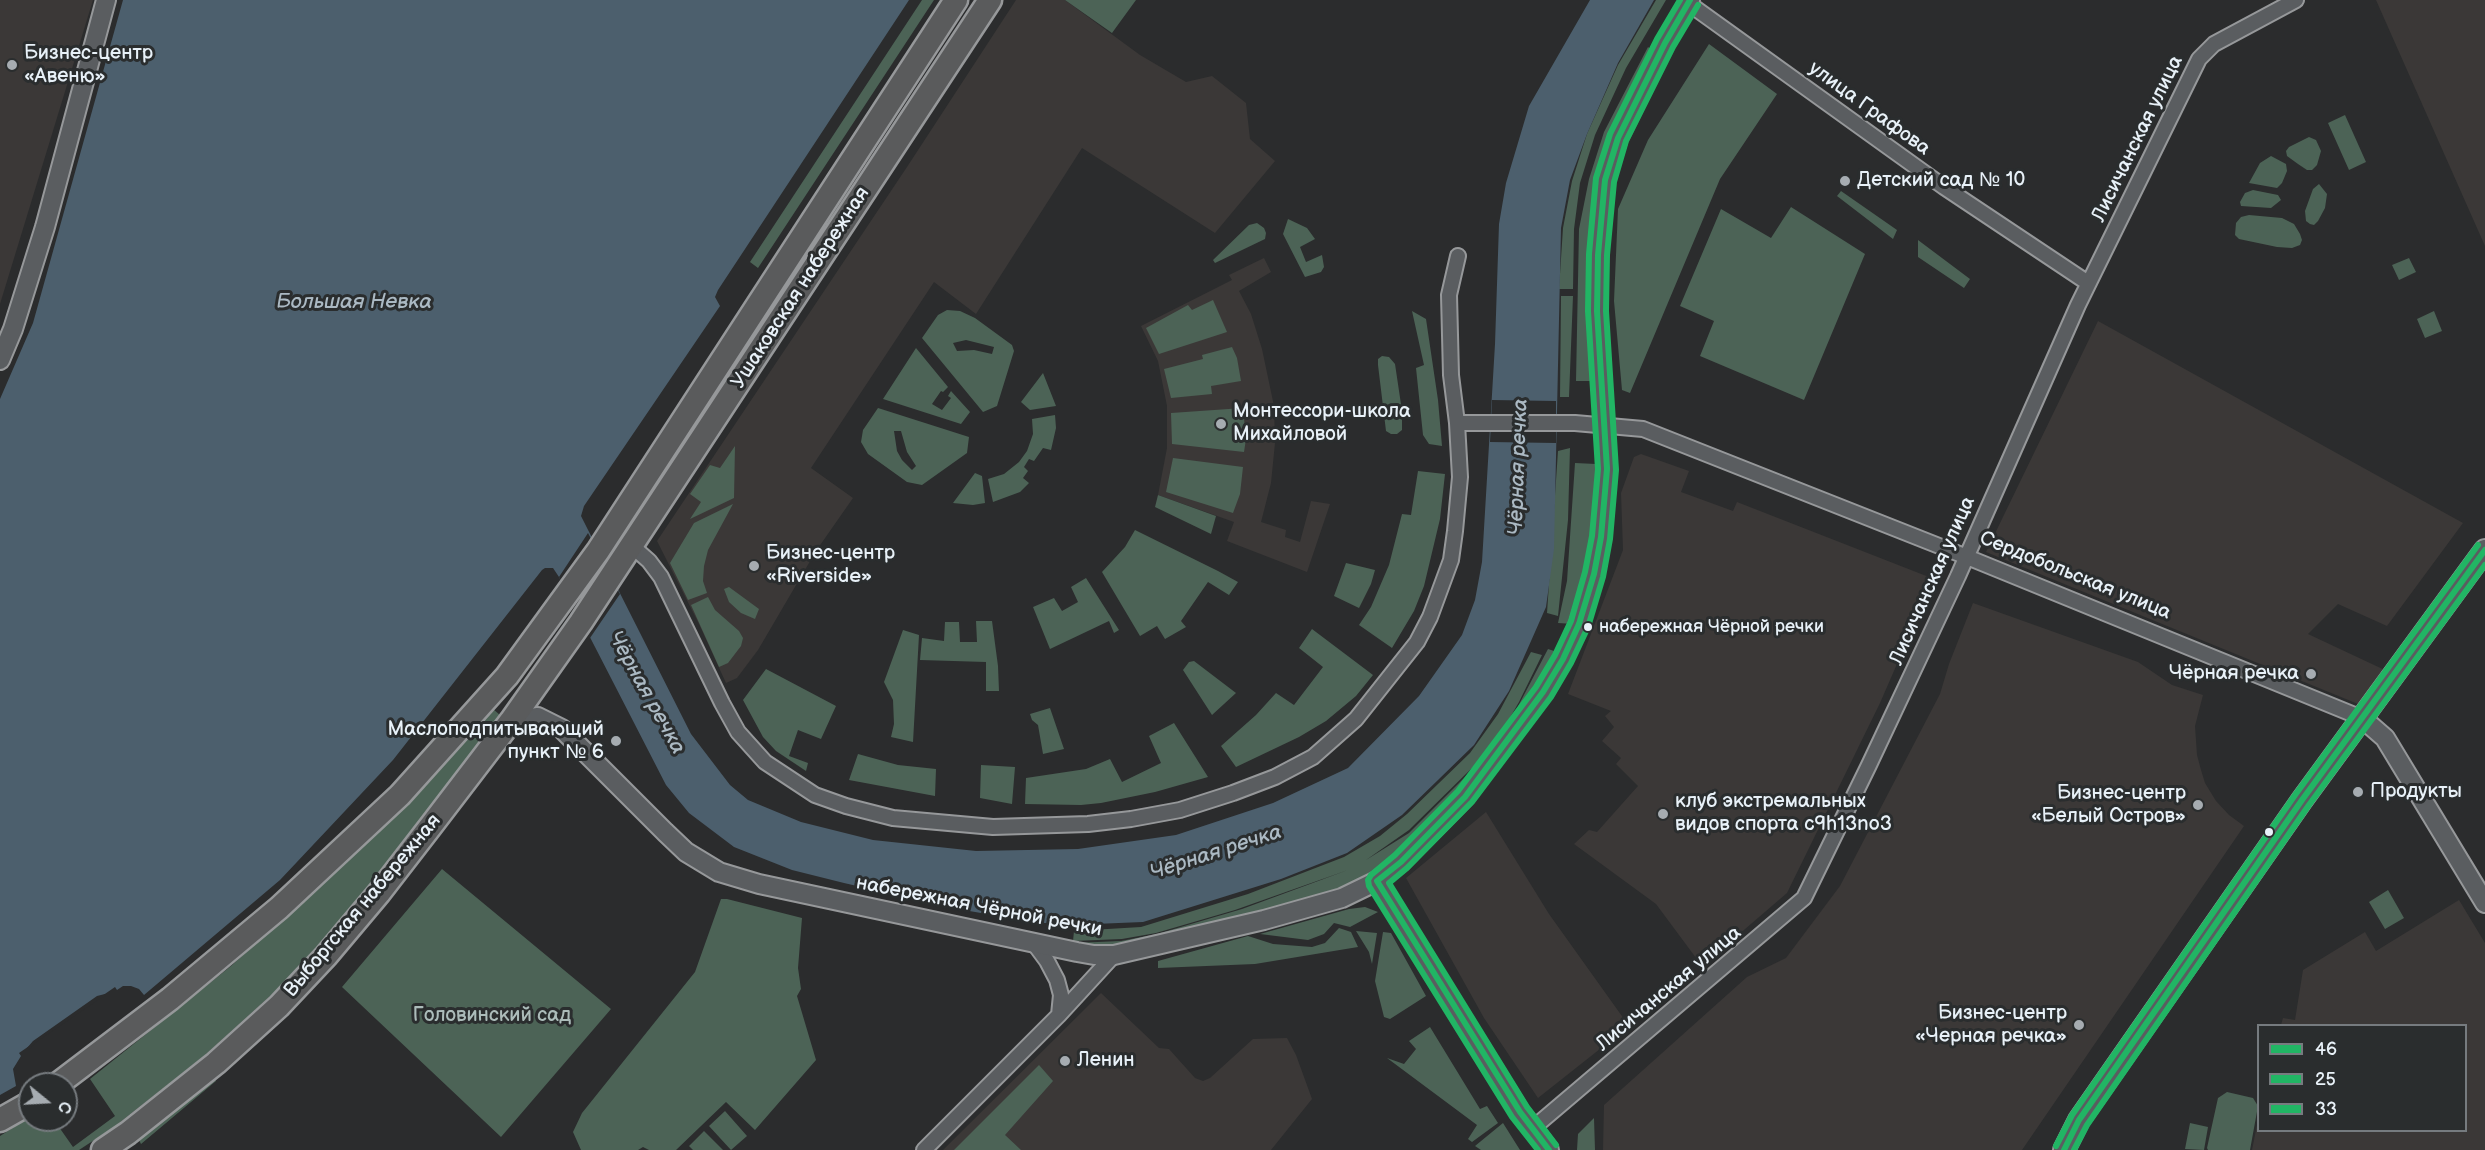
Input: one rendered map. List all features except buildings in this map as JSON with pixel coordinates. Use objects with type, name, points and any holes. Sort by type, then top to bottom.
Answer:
[{"type":"main road","name":"Ушаковская набережная","points":[[74,1072],[170,999],[279,908],[400,795],[507,676],[598,551],[956,0]]},
{"type":"main road","name":"Ушаковская набережная","points":[[581,622],[990,0]]},
{"type":"main road","points":[[2064,1150],[2079,1120],[2302,800],[2485,550]]},
{"type":"main road","name":"Выборгская набережная","points":[[103,1150],[216,1063],[286,998],[326,956],[379,893],[511,721],[581,622]]},
{"type":"main road","points":[[0,1120],[18,1109]]},
{"type":"street","points":[[0,360],[13,329],[45,227],[106,0]]},
{"type":"street","name":"Лисичанская улица","points":[[1532,1129],[1803,898],[1967,557],[2088,283],[2199,59],[2214,44],[2295,0]]},
{"type":"street","name":"улица Графова","points":[[1689,2],[1944,187],[2088,283]]},
{"type":"street","name":"набережная Чёрной речки","points":[[511,721],[538,717],[562,729],[665,832],[694,857],[719,872],[813,896],[1094,955],[1114,955],[1286,914],[1342,898],[1377,881],[1401,862],[1466,797],[1519,728],[1563,659],[1579,624],[1594,574],[1605,500],[1606,426],[1597,311],[1598,255],[1605,180],[1618,138],[1665,43],[1689,2]]},
{"type":"street","points":[[632,546],[649,561],[661,577],[738,732],[765,762],[815,795],[893,818],[941,824],[993,827],[1088,824],[1180,810],[1275,777],[1312,757],[1356,719],[1417,642],[1430,617],[1450,560],[1460,477],[1452,385],[1449,295],[1458,256]]},
{"type":"street","name":"Сердобольская улица","points":[[1457,423],[1556,422],[1641,429],[1967,557],[2362,718],[2385,738],[2485,903]]},
{"type":"street","points":[[1377,881],[1532,1129],[1549,1150]]},
{"type":"street","points":[[1033,942],[1057,980],[1061,995],[1059,1015]]},
{"type":"street","points":[[924,1150],[1059,1015],[1114,955]]},
{"type":"shaded area","points":[[0,0],[93,0],[0,304]]},
{"type":"shaded area","points":[[1016,0],[1065,0],[1140,55],[1186,82],[1212,76],[1246,103],[1250,139],[1275,161],[1215,233],[1082,148],[976,314],[934,282],[811,468],[853,498],[816,551],[758,650],[737,678],[726,683],[657,541]]},
{"type":"shaded area","points":[[2376,0],[2485,0],[2485,246]]},
{"type":"shaded area","name":"Монтессори-школа Михайловой","points":[[1264,258],[1271,272],[1239,291],[1251,314],[1262,349],[1274,406],[1275,443],[1271,483],[1261,522],[1286,530],[1285,537],[1300,542],[1311,501],[1330,504],[1307,572],[1227,541],[1234,522],[1158,495],[1167,448],[1167,406],[1158,361],[1141,326],[1232,280],[1229,275]]},
{"type":"shaded area","points":[[2098,321],[2463,523],[2387,626],[2338,604],[2308,634],[2389,672],[2363,706],[1986,552]]},
{"type":"shaded area","points":[[1641,454],[1689,471],[1681,492],[1733,511],[1737,502],[1934,579],[1880,703],[1787,893],[1702,966],[1656,904],[1574,844],[1589,830],[1597,832],[1638,786],[1616,764],[1621,758],[1602,741],[1614,727],[1605,716],[1611,711],[1568,694],[1623,550],[1621,493],[1634,457]]},
{"type":"shaded area","points":[[1973,603],[2138,662],[2172,685],[2203,695],[2195,726],[2197,755],[2205,783],[2216,801],[2244,826],[2022,1150],[1603,1150],[1604,1105],[1747,977],[1786,958],[1840,886],[1940,694]]},
{"type":"shaded area","points":[[1486,812],[1549,914],[1629,1026],[1538,1098],[1484,1018],[1406,878]]},
{"type":"shaded area","points":[[2459,900],[2485,943],[2485,1150],[2252,1150],[2257,1125],[2257,1132],[2467,1132],[2467,1024],[2281,1024],[2283,1018],[2295,1020],[2303,970],[2365,932],[2376,951]]},
{"type":"shaded area","points":[[1101,993],[1159,1048],[1169,1049],[1195,1078],[1203,1081],[1210,1078],[1253,1039],[1287,1038],[1296,1055],[1312,1099],[1271,1150],[943,1150]]},
{"type":"green space","points":[[922,0],[934,0],[758,268],[750,262]]},
{"type":"green space","points":[[1065,0],[1136,0],[1112,33]]},
{"type":"green space","points":[[1656,0],[1666,0],[1626,68],[1595,135],[1580,183],[1574,229],[1573,289],[1559,289],[1563,228],[1572,181],[1587,134],[1618,65]]},
{"type":"green space","points":[[1709,44],[1777,94],[1720,179],[1630,393],[1622,390],[1614,301],[1618,209],[1648,140]]},
{"type":"green space","points":[[1648,47],[1652,50],[1610,136],[1595,181],[1587,256],[1586,315],[1592,381],[1576,381],[1579,229],[1589,179],[1604,132]]},
{"type":"green space","points":[[2345,115],[2366,162],[2349,170],[2328,123]]},
{"type":"green space","points":[[2309,137],[2316,140],[2321,151],[2317,165],[2312,170],[2307,170],[2287,156],[2286,151],[2289,147]]},
{"type":"green space","points":[[2271,156],[2286,164],[2287,171],[2282,183],[2277,188],[2249,183],[2260,163]]},
{"type":"green space","points":[[2319,184],[2327,194],[2325,208],[2314,225],[2306,221],[2305,211],[2313,189]]},
{"type":"green space","points":[[2253,190],[2278,195],[2281,200],[2271,208],[2241,206],[2240,202],[2245,193]]},
{"type":"green space","points":[[1841,191],[1897,230],[1893,239],[1837,196]]},
{"type":"green space","points":[[1791,207],[1865,254],[1804,400],[1700,356],[1714,321],[1680,306],[1721,209],[1771,238]]},
{"type":"green space","points":[[2249,215],[2282,218],[2294,224],[2302,240],[2300,245],[2292,248],[2277,247],[2239,239],[2235,235],[2236,223],[2241,217]]},
{"type":"green space","points":[[1288,219],[1307,228],[1315,239],[1300,247],[1306,262],[1322,255],[1324,267],[1321,272],[1305,277],[1283,234]]},
{"type":"green space","points":[[1257,223],[1264,228],[1265,239],[1215,263],[1213,260],[1249,225]]},
{"type":"green space","points":[[1918,240],[1970,279],[1964,288],[1918,257]]},
{"type":"green space","points":[[2409,258],[2416,272],[2399,280],[2392,265]]},
{"type":"green space","points":[[1561,296],[1573,296],[1569,397],[1560,397]]},
{"type":"green space","points":[[1213,300],[1227,332],[1159,354],[1146,328],[1188,305],[1192,310]]},
{"type":"green space","points":[[947,310],[960,311],[975,318],[1012,345],[1014,351],[997,406],[983,412],[922,338],[938,315]],"holes":[[[966,340],[994,347],[992,354],[974,350],[957,351],[953,343]]]},
{"type":"green space","points":[[1412,311],[1426,319],[1442,446],[1429,444],[1423,435],[1416,368],[1424,365]]},
{"type":"green space","points":[[2434,311],[2442,331],[2425,338],[2417,319]]},
{"type":"green space","points":[[1232,347],[1237,358],[1241,381],[1211,386],[1212,394],[1171,398],[1164,369],[1203,359],[1202,355]]},
{"type":"green space","points":[[916,348],[948,387],[943,392],[941,391],[932,404],[942,410],[951,398],[948,396],[951,391],[970,412],[961,424],[883,399]]},
{"type":"green space","points":[[1382,356],[1389,357],[1395,364],[1402,411],[1402,430],[1397,434],[1386,431],[1378,365],[1378,359]]},
{"type":"green space","points":[[1043,373],[1056,406],[1030,410],[1021,402]]},
{"type":"green space","points":[[878,408],[969,437],[967,453],[922,485],[907,482],[868,454],[861,442],[863,430]],"holes":[[[894,431],[901,431],[907,452],[916,466],[912,470],[897,451]]]},
{"type":"green space","points":[[1243,408],[1246,439],[1244,452],[1172,444],[1171,413]]},
{"type":"green space","points":[[1055,415],[1056,428],[1051,450],[1043,448],[1034,461],[1029,459],[1024,467],[1028,471],[1023,478],[1029,483],[1020,492],[993,502],[988,479],[1004,474],[1019,462],[1027,451],[1033,434],[1032,419]]},
{"type":"green space","points":[[735,446],[734,498],[690,519],[701,502],[690,494],[710,465],[720,468]]},
{"type":"green space","points":[[1570,448],[1568,520],[1558,616],[1547,613],[1558,451]]},
{"type":"green space","points":[[1173,458],[1243,467],[1240,494],[1233,513],[1166,492]]},
{"type":"green space","points":[[1575,463],[1596,464],[1596,502],[1592,553],[1574,624],[1558,623],[1567,581]]},
{"type":"green space","points":[[1418,471],[1445,474],[1440,519],[1424,586],[1414,611],[1392,648],[1359,625],[1371,607],[1389,565],[1402,514],[1411,515]]},
{"type":"green space","points":[[975,473],[982,476],[985,503],[973,505],[953,503]]},
{"type":"green space","points":[[1158,495],[1216,516],[1211,534],[1155,507]]},
{"type":"green space","points":[[733,504],[708,550],[703,581],[707,593],[688,600],[670,563],[694,523]]},
{"type":"green space","points":[[1135,530],[1238,582],[1229,595],[1208,582],[1181,621],[1186,627],[1165,639],[1157,626],[1140,636],[1102,572],[1125,547]]},
{"type":"green space","points":[[1346,563],[1375,570],[1359,608],[1334,596]]},
{"type":"green space","points":[[1086,578],[1119,630],[1114,633],[1109,621],[1050,649],[1033,607],[1054,598],[1062,611],[1078,602],[1071,587]]},
{"type":"green space","points":[[729,587],[759,609],[755,619],[741,613],[729,602],[724,589]]},
{"type":"green space","points":[[708,597],[715,610],[739,631],[743,638],[741,646],[728,663],[719,667],[691,605]]},
{"type":"green space","points":[[976,621],[992,621],[999,691],[986,691],[986,662],[920,660],[922,638],[944,641],[945,622],[959,622],[960,642],[977,642]]},
{"type":"green space","points":[[1312,629],[1373,675],[1356,696],[1326,721],[1299,737],[1236,767],[1221,746],[1256,715],[1276,693],[1294,705],[1323,667],[1299,648]]},
{"type":"green space","points":[[903,630],[919,635],[913,742],[891,737],[894,724],[893,700],[884,682]]},
{"type":"green space","points":[[1548,649],[1560,653],[1545,677],[1514,714]]},
{"type":"green space","points":[[1531,652],[1542,655],[1501,733],[1477,763],[1409,830],[1366,860],[1409,833],[1481,761],[1475,776],[1439,813],[1370,876],[1357,884],[1315,900],[1098,953],[1074,943],[1121,941],[1157,934],[1242,909],[1348,870],[1235,910],[1156,933],[1122,939],[1073,941],[1074,931],[1141,927],[1248,894],[1344,857],[1380,836],[1407,814],[1470,753],[1498,714]]},
{"type":"green space","points":[[1194,661],[1236,693],[1212,715],[1183,670],[1189,662]]},
{"type":"green space","points":[[766,669],[836,706],[821,739],[798,730],[789,756],[808,763],[806,771],[776,751],[763,737],[743,700]]},
{"type":"green space","points":[[1050,708],[1064,749],[1043,754],[1038,725],[1032,720],[1030,714]]},
{"type":"green space","points":[[493,709],[500,715],[359,902],[290,978],[204,1056],[114,1127],[79,1150],[0,1150],[0,1136],[18,1125],[18,1132],[62,1132],[73,1147],[115,1116],[90,1079],[231,966],[323,883],[408,801]]},
{"type":"green space","points":[[1174,723],[1208,777],[1155,792],[1101,803],[1025,804],[1026,778],[1086,769],[1110,759],[1122,782],[1161,763],[1149,736]]},
{"type":"green space","points":[[858,754],[898,765],[936,769],[935,796],[849,780]]},
{"type":"green space","points":[[981,765],[1015,767],[1012,804],[980,798]]},
{"type":"green space","name":"Головинский сад","points":[[442,869],[611,1009],[501,1137],[342,987]]},
{"type":"green space","points":[[2388,890],[2404,918],[2385,929],[2369,902]]},
{"type":"green space","points":[[721,899],[802,918],[798,968],[801,989],[797,996],[816,1060],[755,1130],[726,1102],[676,1150],[649,1150],[643,1147],[638,1150],[581,1150],[573,1132],[582,1113],[695,972]]},
{"type":"green space","points":[[1365,907],[1378,912],[1350,927],[1334,923],[1324,934],[1308,940],[1260,934],[1349,909]]},
{"type":"green space","points":[[1339,928],[1351,932],[1358,947],[1255,964],[1158,968],[1158,961],[1248,936],[1273,944],[1312,947],[1325,943]]},
{"type":"green space","points":[[1356,931],[1377,933],[1372,964],[1369,952]]},
{"type":"green space","points":[[1383,932],[1391,933],[1426,996],[1390,1019],[1384,1017],[1375,981]]},
{"type":"green space","points":[[1430,1027],[1480,1109],[1487,1106],[1498,1123],[1472,1142],[1468,1139],[1477,1125],[1387,1058],[1404,1064],[1416,1049],[1409,1041]]},
{"type":"green space","points":[[1039,1065],[1053,1081],[1005,1135],[1021,1150],[954,1150]]},
{"type":"green space","points":[[213,1076],[216,1081],[141,1144],[139,1140]]},
{"type":"green space","points":[[2227,1092],[2253,1098],[2257,1104],[2250,1150],[2208,1150],[2218,1098]]},
{"type":"green space","points":[[725,1111],[747,1136],[731,1150],[709,1126]]},
{"type":"green space","points":[[1594,1118],[1595,1150],[1577,1150],[1578,1134]]},
{"type":"green space","points":[[1503,1123],[1520,1150],[1481,1150],[1475,1146]]},
{"type":"green space","points":[[2190,1123],[2208,1127],[2204,1150],[2185,1149]]},
{"type":"green space","points":[[704,1131],[723,1150],[693,1150],[689,1146]]},
{"type":"water","name":"Большая Невка","points":[[123,0],[909,0],[718,290],[715,297],[720,306],[584,506],[581,516],[691,734],[730,785],[748,800],[801,822],[873,840],[976,851],[1078,849],[1176,835],[1273,803],[1348,768],[1419,696],[1462,635],[1475,600],[1482,562],[1495,344],[1499,224],[1506,183],[1529,106],[1590,0],[1654,0],[1618,63],[1570,180],[1561,228],[1554,549],[1546,607],[1509,691],[1474,745],[1402,815],[1347,853],[1281,879],[1143,922],[1070,925],[1033,922],[952,908],[792,870],[734,847],[689,813],[666,785],[559,577],[553,568],[545,568],[393,760],[280,880],[144,995],[139,989],[131,986],[123,986],[117,990],[115,987],[19,1053],[21,1056],[13,1069],[16,1086],[0,1095],[0,399],[33,323]]},
{"type":"pier","points":[[1492,400],[1556,401],[1556,443],[1490,442]]},
{"type":"pier","points":[[588,533],[620,594],[590,638],[559,577]]},
{"type":"pier","points":[[105,994],[106,996],[35,1043],[29,1050],[27,1048],[33,1041],[97,996]]},
{"type":"transit line","name":"33","points":[[1538,1150],[1512,1117],[1369,886],[1368,880],[1458,791],[1536,687],[1571,621],[1585,572],[1592,536],[1598,469],[1588,311],[1589,254],[1596,178],[1610,134],[1657,39],[1680,0]]},
{"type":"transit line","name":"46","points":[[1549,1150],[1520,1112],[1377,881],[1401,862],[1465,797],[1543,692],[1563,659],[1579,624],[1594,574],[1601,537],[1607,469],[1597,311],[1598,255],[1605,180],[1618,138],[1665,43],[1690,0]]},
{"type":"transit line","name":"25","points":[[1556,1145],[1527,1107],[1389,883],[1407,868],[1472,802],[1551,697],[1588,627],[1603,577],[1610,539],[1616,470],[1606,311],[1607,255],[1614,182],[1626,141],[1673,47],[1698,5]]},
{"type":"transit line","name":"33","points":[[2056,1146],[2072,1115],[2295,795],[2478,545]]},
{"type":"transit line","name":"46","points":[[2064,1150],[2079,1120],[2302,800],[2485,550]]},
{"type":"transit line","name":"25","points":[[2074,1150],[2087,1125],[2309,805],[2485,565]]},
{"type":"place","name":"Бизнес-центр «Авеню»","points":[[12,65]]},
{"type":"place","name":"Детский сад № 10","points":[[1845,181]]},
{"type":"place","name":"Монтессори-школа Михайловой","points":[[1221,424]]},
{"type":"place","name":"Бизнес-центр «Riverside»","points":[[754,566]]},
{"type":"place","name":"набережная Чёрной речки","points":[[1588,627]]},
{"type":"place","name":"Чёрная речка","points":[[2311,674]]},
{"type":"place","name":"Маслоподпитывающий пункт № 6","points":[[616,741]]},
{"type":"place","name":"Продукты","points":[[2358,792]]},
{"type":"place","name":"Бизнес-центр «Белый Остров»","points":[[2198,805]]},
{"type":"place","name":"клуб экстремальных видов спорта c9h13no3","points":[[1663,814]]},
{"type":"place","name":"Бизнес-центр «Черная речка»","points":[[2079,1025]]},
{"type":"place","name":"Ленин","points":[[1065,1061]]}]
